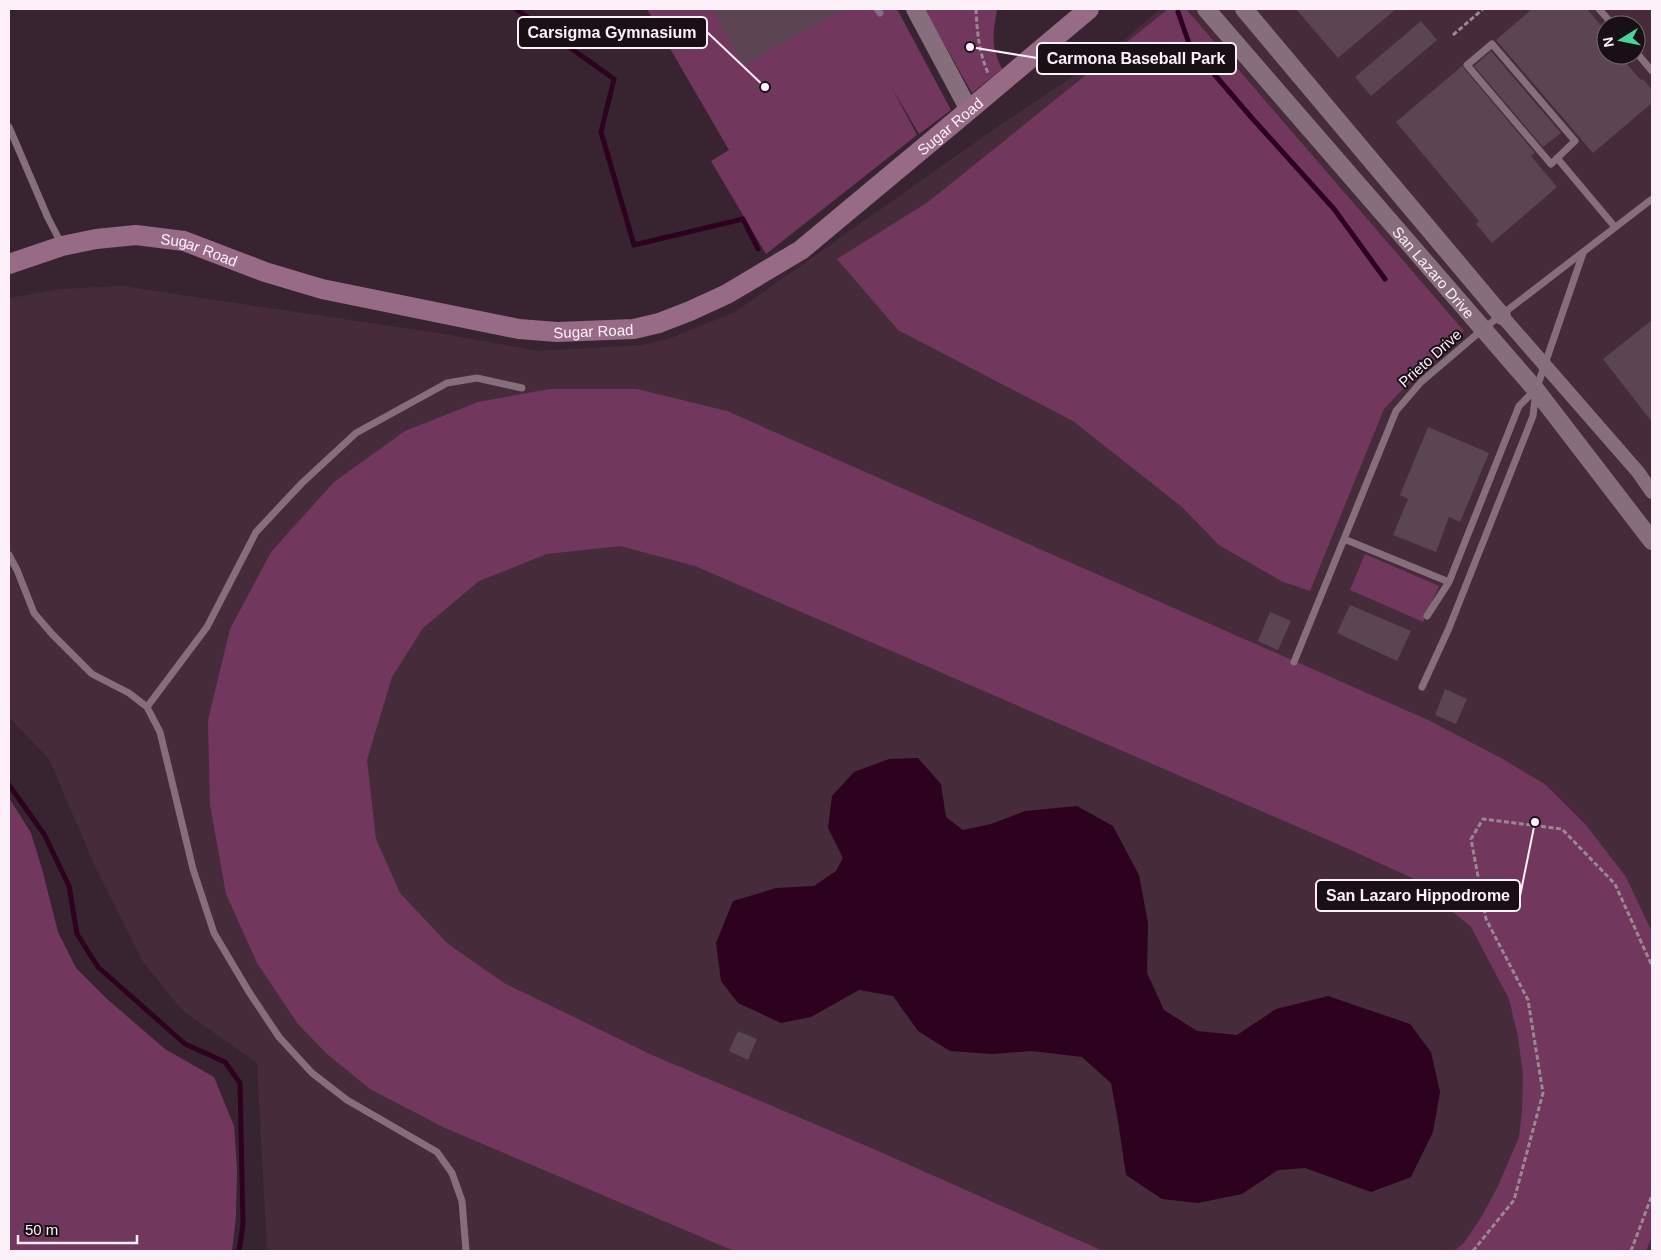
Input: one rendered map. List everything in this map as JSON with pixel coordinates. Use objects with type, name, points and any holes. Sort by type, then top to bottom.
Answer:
[{"type":"main road","name":"Sugar Road","points":[[9,264],[62,246],[96,239],[136,235],[184,242],[265,272],[322,289],[519,328],[557,332],[634,329],[659,323],[727,294],[801,250],[1089,9]]},
{"type":"street","points":[[915,9],[969,110]]},
{"type":"street","name":"San Lazaro Drive","points":[[1206,9],[1536,390],[1652,541]]},
{"type":"street","name":"San Lazaro Drive","points":[[1244,9],[1502,316],[1638,472],[1652,492]]},
{"type":"lane","points":[[1492,44],[1575,141],[1556,158],[1550,164],[1467,65],[1492,44]]},
{"type":"lane","points":[[9,127],[62,246]]},
{"type":"lane","points":[[1556,158],[1615,227]]},
{"type":"lane","name":"Prieto Drive","points":[[1294,662],[1396,411],[1421,382],[1483,329],[1652,199]]},
{"type":"lane","points":[[1422,687],[1449,628],[1533,416],[1536,390],[1584,252]]},
{"type":"lane","points":[[147,707],[207,627],[256,532],[302,482],[356,433],[447,383],[477,378],[522,388]]},
{"type":"lane","points":[[1427,616],[1449,582],[1519,406],[1536,390]]},
{"type":"lane","points":[[1344,539],[1449,582]]},
{"type":"lane","points":[[9,555],[34,613],[52,634],[92,674],[129,694],[147,707],[160,732],[193,869],[214,933],[249,992],[279,1037],[312,1073],[347,1100],[437,1152],[452,1173],[462,1201],[466,1251]]},
{"type":"path","points":[[976,9],[977,34],[983,61],[994,88]]},
{"type":"path","points":[[1453,35],[1483,9]]},
{"type":"path","points":[[1473,1251],[1514,1200],[1544,1093],[1528,1000],[1486,919],[1471,839],[1483,819],[1562,830],[1615,884],[1652,966]]},
{"type":"path","points":[[1631,1251],[1652,1195]]},
{"type":"shaded area","points":[[647,9],[897,9],[951,110],[919,134],[891,86],[917,135],[766,254],[711,161],[729,150]]},
{"type":"shaded area","points":[[924,9],[997,9],[994,26],[994,46],[1002,69],[972,93]]},
{"type":"shaded area","points":[[1160,9],[1652,9],[1652,1251],[267,1251],[257,1063],[182,1010],[143,962],[97,871],[49,759],[9,717],[9,298],[61,289],[122,286],[438,333],[539,351],[641,345],[668,339],[735,312],[990,132],[1112,50]]},
{"type":"shaded area","points":[[1168,9],[1186,9],[1464,331],[1384,409],[1310,591],[1281,581],[1219,545],[1182,507],[1073,421],[898,330],[837,259],[928,202]]},
{"type":"shaded area","points":[[549,389],[637,389],[727,411],[1428,720],[1501,758],[1546,785],[1586,825],[1626,877],[1652,932],[1652,1236],[1646,1251],[1454,1251],[1464,1243],[1482,1216],[1498,1186],[1519,1137],[1523,1075],[1518,1037],[1509,999],[1471,927],[1412,878],[695,566],[620,546],[547,554],[479,581],[423,628],[392,677],[367,760],[376,839],[400,893],[447,943],[504,983],[652,1055],[869,1147],[1103,1251],[734,1251],[443,1127],[370,1089],[327,1054],[298,1024],[257,963],[226,894],[210,805],[208,720],[230,629],[271,552],[334,482],[405,431],[478,402]]},
{"type":"shaded area","points":[[1365,554],[1439,586],[1423,622],[1350,590]]},
{"type":"shaded area","points":[[918,758],[941,784],[946,817],[963,830],[991,824],[1025,811],[1077,806],[1113,826],[1139,875],[1148,923],[1147,973],[1164,1010],[1197,1031],[1237,1035],[1276,1009],[1328,996],[1410,1024],[1431,1052],[1440,1092],[1433,1132],[1411,1177],[1371,1192],[1305,1168],[1278,1170],[1242,1194],[1198,1203],[1162,1199],[1126,1175],[1111,1083],[1082,1057],[1032,1051],[992,1054],[950,1051],[918,1031],[893,996],[859,990],[811,1017],[781,1023],[738,1003],[721,981],[716,943],[733,901],[776,888],[814,886],[836,871],[843,858],[828,828],[832,796],[854,772],[889,759]]},
{"type":"shaded area","points":[[9,798],[31,833],[58,932],[76,968],[107,999],[165,1049],[214,1077],[234,1126],[237,1168],[236,1216],[232,1251],[9,1251]]},
{"type":"building","points":[[713,9],[844,9],[743,65]]},
{"type":"building","points":[[1296,9],[1396,9],[1338,58]]},
{"type":"building","points":[[1532,9],[1587,9],[1596,19],[1596,65],[1628,65],[1652,90],[1652,103],[1593,153],[1496,40]]},
{"type":"building","points":[[1421,21],[1437,40],[1371,96],[1355,77]]},
{"type":"building","points":[[1491,51],[1561,133],[1543,147],[1474,66]]},
{"type":"building","points":[[1462,66],[1535,153],[1531,156],[1557,187],[1492,243],[1476,224],[1479,221],[1396,122]]},
{"type":"building","points":[[1652,320],[1652,422],[1603,359]]},
{"type":"building","points":[[1428,427],[1489,453],[1460,522],[1449,517],[1436,552],[1393,535],[1408,499],[1400,495]]},
{"type":"building","points":[[1350,605],[1411,631],[1397,661],[1337,633]]},
{"type":"building","points":[[1270,612],[1291,621],[1278,650],[1258,641]]},
{"type":"building","points":[[1445,689],[1467,699],[1456,724],[1435,715]]},
{"type":"building","points":[[738,1031],[757,1039],[748,1060],[729,1051]]},
{"type":"waterway","points":[[516,9],[614,79],[601,132],[634,245],[743,219],[758,249]]},
{"type":"waterway","points":[[1178,12],[1190,46],[1334,209],[1385,279]]},
{"type":"waterway","points":[[9,785],[44,834],[69,886],[77,934],[98,967],[185,1044],[225,1062],[240,1083],[243,1225],[239,1251]]},
{"type":"place","name":"Carmona Baseball Park","points":[[970,47]]},
{"type":"place","name":"Carsigma Gymnasium","points":[[765,87]]},
{"type":"place","name":"San Lazaro Hippodrome","points":[[1535,822]]}]
